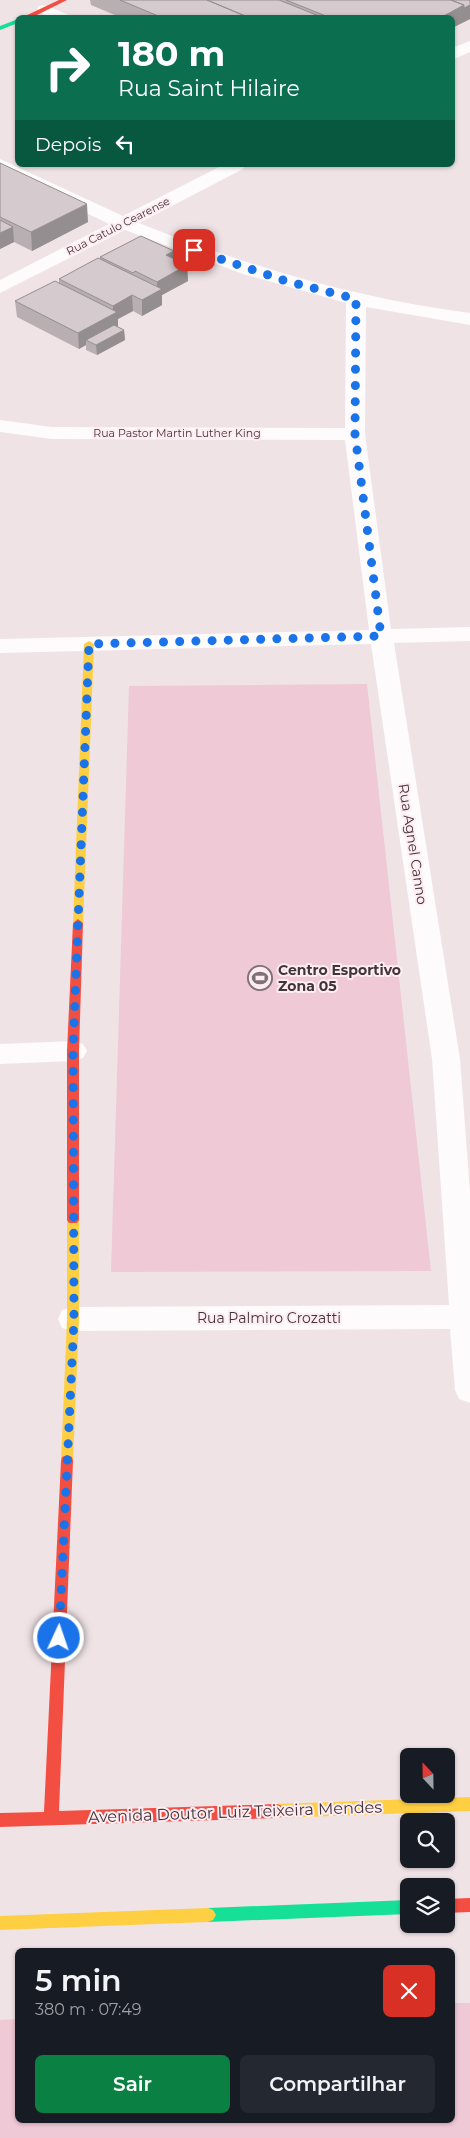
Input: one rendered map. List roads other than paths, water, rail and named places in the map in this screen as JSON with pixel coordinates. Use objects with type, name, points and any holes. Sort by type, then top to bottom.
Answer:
[{"type":"street","points":[[31,15],[64,0]]},
{"type":"street","points":[[0,28],[15,21]]},
{"type":"street","points":[[455,53],[470,46]]},
{"type":"street","points":[[0,164],[124,223],[229,264],[324,292],[470,319]]},
{"type":"street","name":"Rua Catulo Cearense","points":[[0,287],[233,167]]},
{"type":"street","name":"Rua Agnel Canno","points":[[356,299],[355,434],[381,636],[458,1059],[464,1317],[470,1390]]},
{"type":"street","name":"Rua Pastor Martin Luther King","points":[[0,426],[52,433],[355,434]]},
{"type":"street","points":[[0,646],[470,634]]},
{"type":"street","points":[[51,1818],[74,1319],[73,1051],[89,644]]},
{"type":"street","points":[[0,1054],[73,1051]]},
{"type":"street","name":"Rua Palmiro Crozatti","points":[[74,1319],[464,1317]]},
{"type":"street","name":"Avenida Doutor Luiz Teixeira Mendes","points":[[0,1820],[470,1804]]},
{"type":"street","points":[[455,1906],[470,1905]]},
{"type":"street","points":[[0,1923],[400,1907]]},
{"type":"lane","points":[[44,9],[57,15]]},
{"type":"place","name":"Centro Esportivo Zona 05","points":[[260,978]]}]
